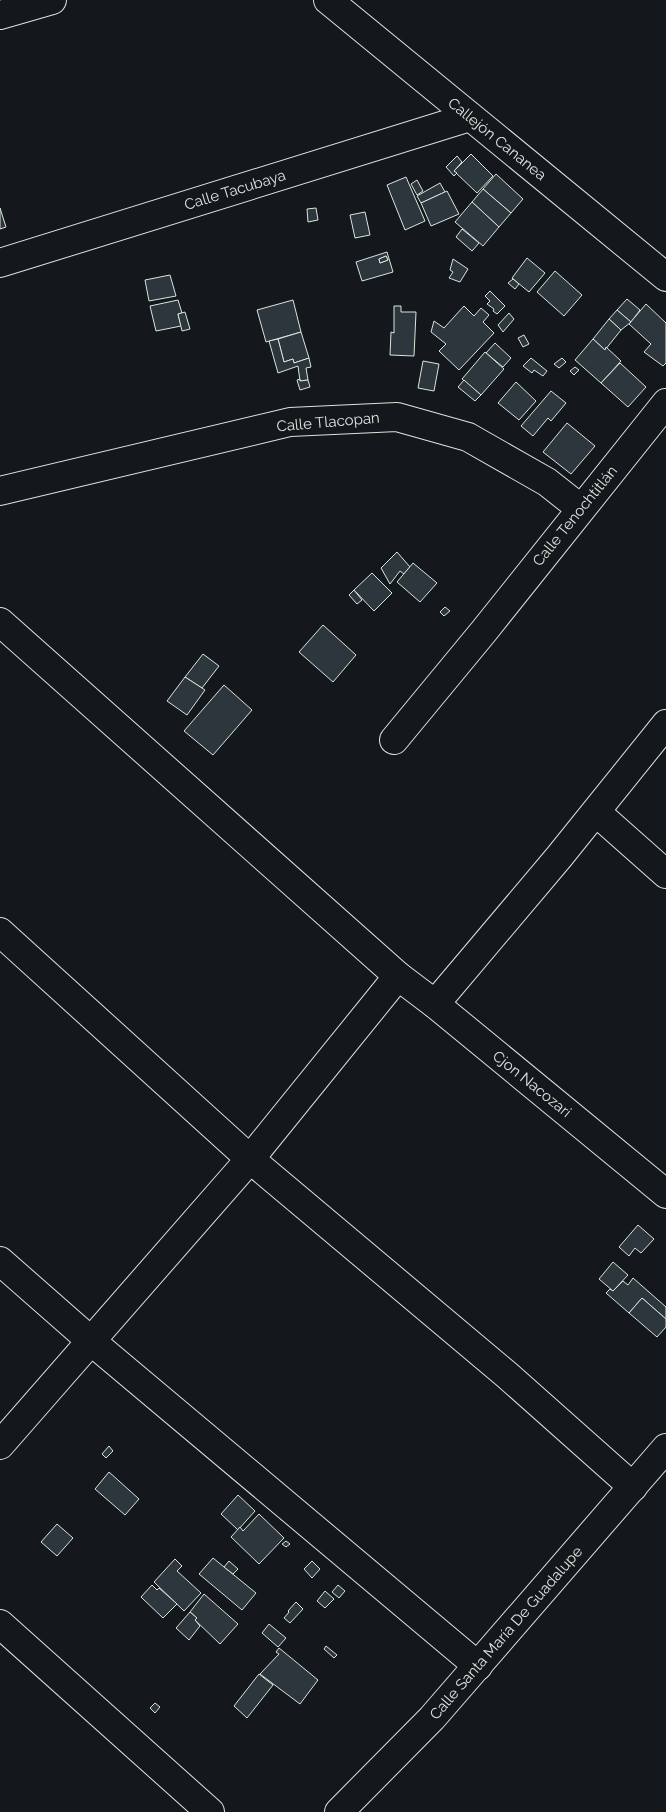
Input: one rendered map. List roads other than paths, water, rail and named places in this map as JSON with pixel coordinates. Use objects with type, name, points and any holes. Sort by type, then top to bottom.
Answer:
[{"type":"street","points":[[0,15],[52,0]]},
{"type":"street","name":"Callejón Cananea","points":[[328,0],[666,278]]},
{"type":"street","name":"Calle Tacubaya","points":[[0,263],[470,117]]},
{"type":"street","name":"Calle Tenochtitlán","points":[[394,740],[484,631],[580,508],[666,403]]},
{"type":"street","name":"Calle Tlacopan","points":[[0,491],[290,422],[397,417],[468,437],[547,482],[580,508]]},
{"type":"street","name":"Cjon Nacozari","points":[[0,622],[398,976],[435,1004],[666,1194]]},
{"type":"street","points":[[435,1004],[596,812],[666,724]]},
{"type":"street","points":[[596,812],[666,874]]},
{"type":"street","points":[[0,932],[250,1159],[507,1375],[633,1487]]},
{"type":"street","points":[[0,1445],[250,1159],[398,976]]},
{"type":"street","points":[[0,1261],[478,1666]]},
{"type":"street","name":"Calle Santa María De Guadalupe","points":[[339,1812],[432,1718],[666,1448]]},
{"type":"street","points":[[0,1624],[210,1812]]}]
